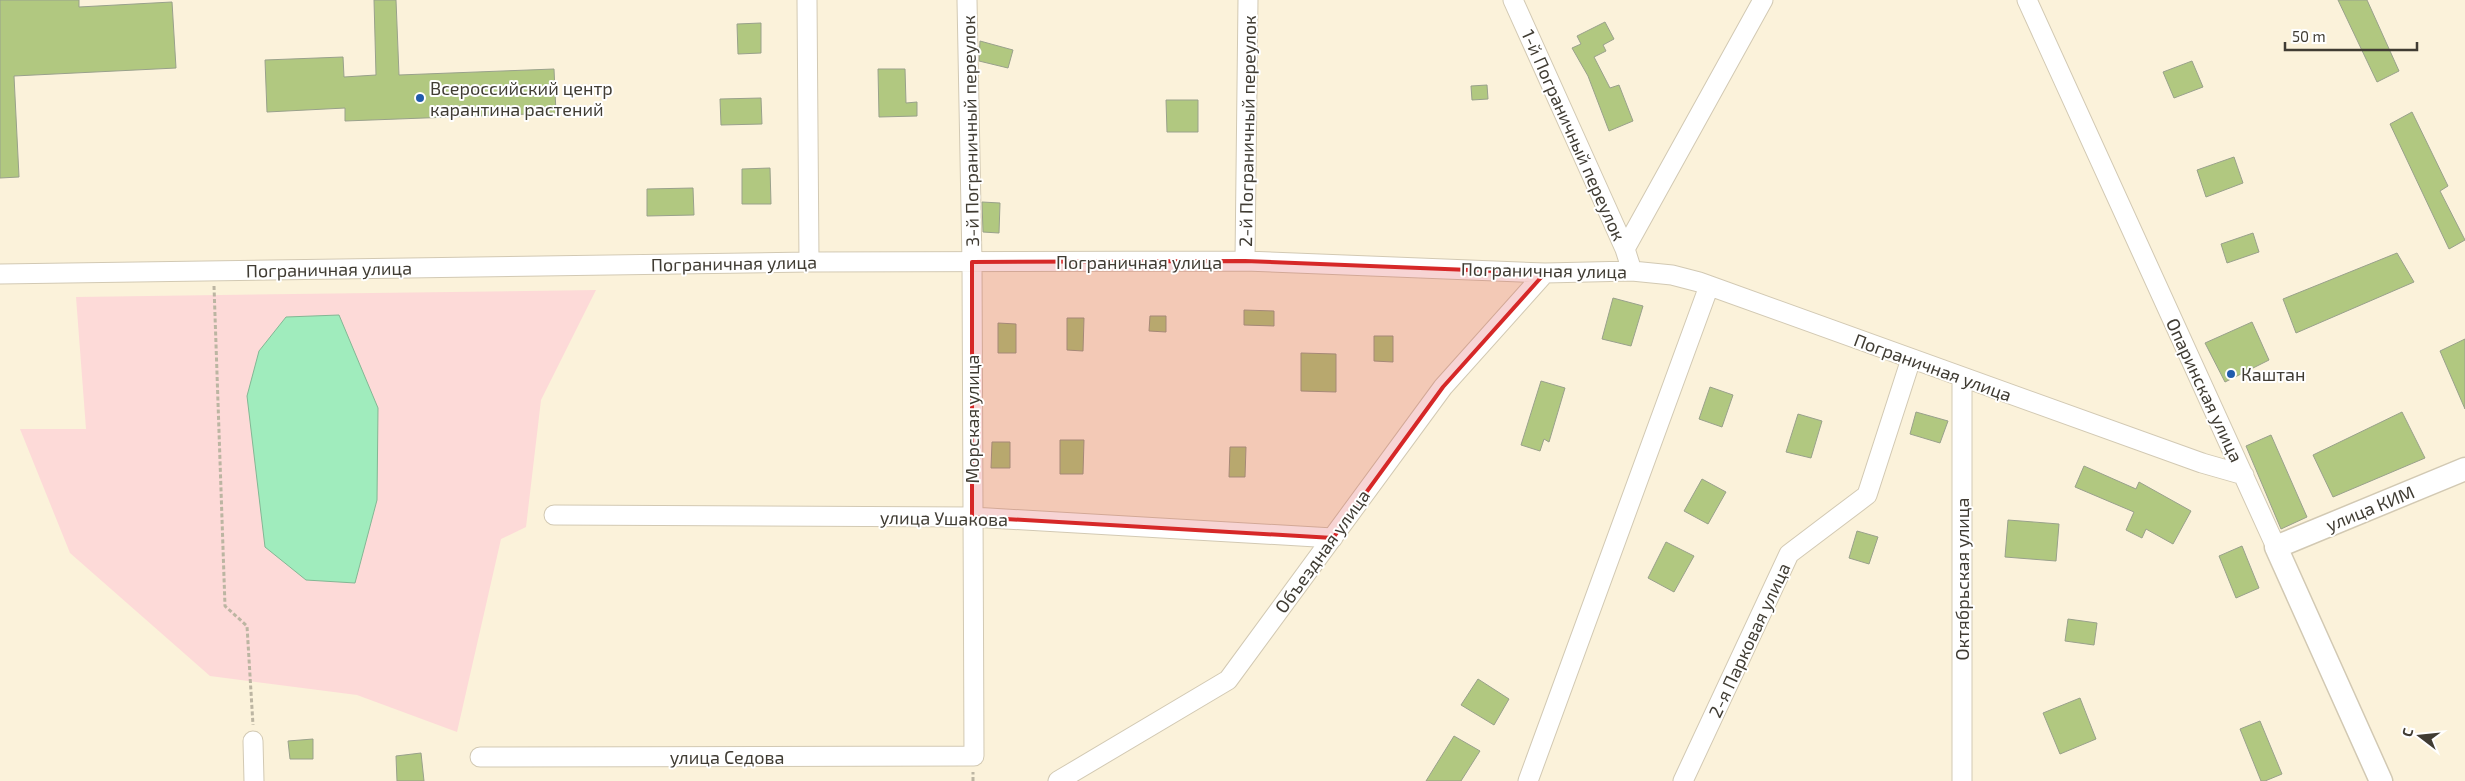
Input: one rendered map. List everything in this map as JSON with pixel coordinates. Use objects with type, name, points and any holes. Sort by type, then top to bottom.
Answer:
[{"type":"main road","name":"улица КИМ","points":[[2276,547],[2465,469]]},
{"type":"main road","name":"Опаринская улица","points":[[2276,547],[2381,781]]},
{"type":"street","points":[[808,0],[809,262]]},
{"type":"street","name":"3-й Пограничный переулок","points":[[967,0],[972,262]]},
{"type":"street","name":"2-й Пограничный переулок","points":[[1245,261],[1248,0]]},
{"type":"street","name":"1-й Пограничный переулок","points":[[1513,0],[1625,248],[1632,271]]},
{"type":"street","points":[[1625,248],[1764,0]]},
{"type":"street","name":"Опаринская улица","points":[[2028,0],[2276,547]]},
{"type":"street","name":"Пограничная улица","points":[[0,274],[809,262],[1245,261],[1545,272],[1632,271],[1672,275],[1709,286],[2202,464],[2244,475]]},
{"type":"street","name":"Морская улица","points":[[972,262],[974,756]]},
{"type":"street","name":"Объездная улица","points":[[1058,781],[1228,680],[1442,387],[1545,272]]},
{"type":"street","points":[[1528,781],[1709,286]]},
{"type":"street","name":"2-я Парковая улица","points":[[1683,781],[1789,554],[1867,495],[1911,359]]},
{"type":"street","name":"Октябрьская улица","points":[[1962,377],[1962,781]]},
{"type":"street","name":"улица Ушакова","points":[[554,515],[972,517],[1333,538]]},
{"type":"street","points":[[253,741],[254,781]]},
{"type":"street","name":"улица Седова","points":[[480,758],[974,756]]},
{"type":"path","points":[[213,270],[225,606],[247,626],[253,741]]},
{"type":"highlighted area","points":[[1245,261],[1545,273],[1443,387],[1333,538],[972,517],[972,262]]},
{"type":"shaded area","points":[[596,290],[541,400],[526,527],[501,539],[457,732],[357,695],[210,676],[70,553],[20,429],[86,429],[76,297]]},
{"type":"shaded area","points":[[339,315],[378,408],[377,500],[355,583],[306,580],[265,547],[247,396],[259,351],[286,317]]},
{"type":"building","points":[[0,0],[79,0],[79,7],[172,2],[176,68],[14,76],[19,177],[0,178]]},
{"type":"building","points":[[374,0],[396,0],[399,75],[554,69],[556,113],[345,121],[345,108],[267,112],[265,60],[343,57],[344,77],[376,75]]},
{"type":"building","points":[[2338,0],[2367,0],[2399,71],[2377,82]]},
{"type":"building","points":[[1605,22],[1614,39],[1603,45],[1606,51],[1594,57],[1610,88],[1619,85],[1633,121],[1609,131],[1588,76],[1572,48],[1581,44],[1577,36]]},
{"type":"building","points":[[761,23],[761,53],[738,54],[737,24]]},
{"type":"building","points":[[980,41],[1013,50],[1008,68],[979,61]]},
{"type":"building","points":[[2192,61],[2203,87],[2174,98],[2163,72]]},
{"type":"building","points":[[878,69],[905,69],[906,103],[917,102],[917,116],[879,117]]},
{"type":"building","points":[[1487,85],[1488,99],[1472,100],[1471,86]]},
{"type":"building","points":[[761,98],[762,124],[721,125],[720,99]]},
{"type":"building","points":[[1166,100],[1198,100],[1198,132],[1167,132]]},
{"type":"building","points":[[2412,112],[2448,186],[2440,191],[2465,240],[2449,249],[2390,124]]},
{"type":"building","points":[[2234,157],[2243,183],[2206,197],[2197,170]]},
{"type":"building","points":[[770,168],[771,204],[742,204],[742,169]]},
{"type":"building","points":[[693,188],[694,215],[647,216],[647,189]]},
{"type":"building","points":[[982,202],[1000,203],[999,233],[983,232]]},
{"type":"building","points":[[2253,233],[2259,252],[2227,263],[2221,244]]},
{"type":"building","points":[[2397,253],[2414,282],[2296,333],[2283,299]]},
{"type":"building","points":[[1613,298],[1643,306],[1631,346],[1602,339]]},
{"type":"building","points":[[1244,310],[1274,311],[1274,326],[1244,325]]},
{"type":"building","points":[[1150,316],[1166,316],[1166,332],[1149,331]]},
{"type":"building","points":[[1067,318],[1084,318],[1083,351],[1067,350]]},
{"type":"building","points":[[2252,322],[2269,360],[2225,382],[2205,343]]},
{"type":"building","points":[[998,323],[1016,324],[1016,353],[998,353]]},
{"type":"building","points":[[1374,336],[1393,336],[1393,362],[1374,361]]},
{"type":"building","points":[[2465,339],[2465,409],[2440,351]]},
{"type":"building","points":[[1301,353],[1336,354],[1336,392],[1301,391]]},
{"type":"building","points":[[1541,381],[1565,388],[1549,442],[1544,439],[1540,451],[1521,445]]},
{"type":"building","points":[[1710,387],[1733,395],[1722,427],[1699,419]]},
{"type":"building","points":[[1916,412],[1948,421],[1940,443],[1910,434]]},
{"type":"building","points":[[2402,412],[2425,458],[2333,497],[2313,455]]},
{"type":"building","points":[[1798,414],[1822,421],[1811,458],[1786,452]]},
{"type":"building","points":[[2271,435],[2307,517],[2281,529],[2246,446]]},
{"type":"building","points":[[1060,440],[1084,440],[1083,474],[1060,474]]},
{"type":"building","points":[[992,442],[1010,442],[1010,468],[991,468]]},
{"type":"building","points":[[1230,447],[1246,447],[1245,477],[1229,477]]},
{"type":"building","points":[[2084,466],[2136,489],[2139,482],[2191,511],[2173,544],[2146,529],[2142,538],[2126,530],[2134,512],[2075,487]]},
{"type":"building","points":[[1702,479],[1726,492],[1708,524],[1684,511]]},
{"type":"building","points":[[2008,520],[2059,524],[2056,561],[2005,557]]},
{"type":"building","points":[[1857,531],[1878,537],[1869,564],[1849,558]]},
{"type":"building","points":[[1666,542],[1694,556],[1674,592],[1648,578]]},
{"type":"building","points":[[2242,546],[2259,588],[2236,598],[2219,556]]},
{"type":"building","points":[[2068,619],[2097,623],[2094,645],[2065,641]]},
{"type":"building","points":[[1478,679],[1509,699],[1494,725],[1461,705]]},
{"type":"building","points":[[2080,698],[2096,739],[2060,754],[2043,713]]},
{"type":"building","points":[[2260,721],[2282,774],[2265,781],[2261,781],[2240,729]]},
{"type":"building","points":[[1454,736],[1480,751],[1461,781],[1426,781]]},
{"type":"building","points":[[313,739],[313,759],[290,759],[288,741]]},
{"type":"building","points":[[421,753],[424,781],[397,781],[396,756]]},
{"type":"place","name":"Всероссийский центр карантина растений","points":[[420,98]]},
{"type":"place","name":"Каштан","points":[[2231,374]]}]
